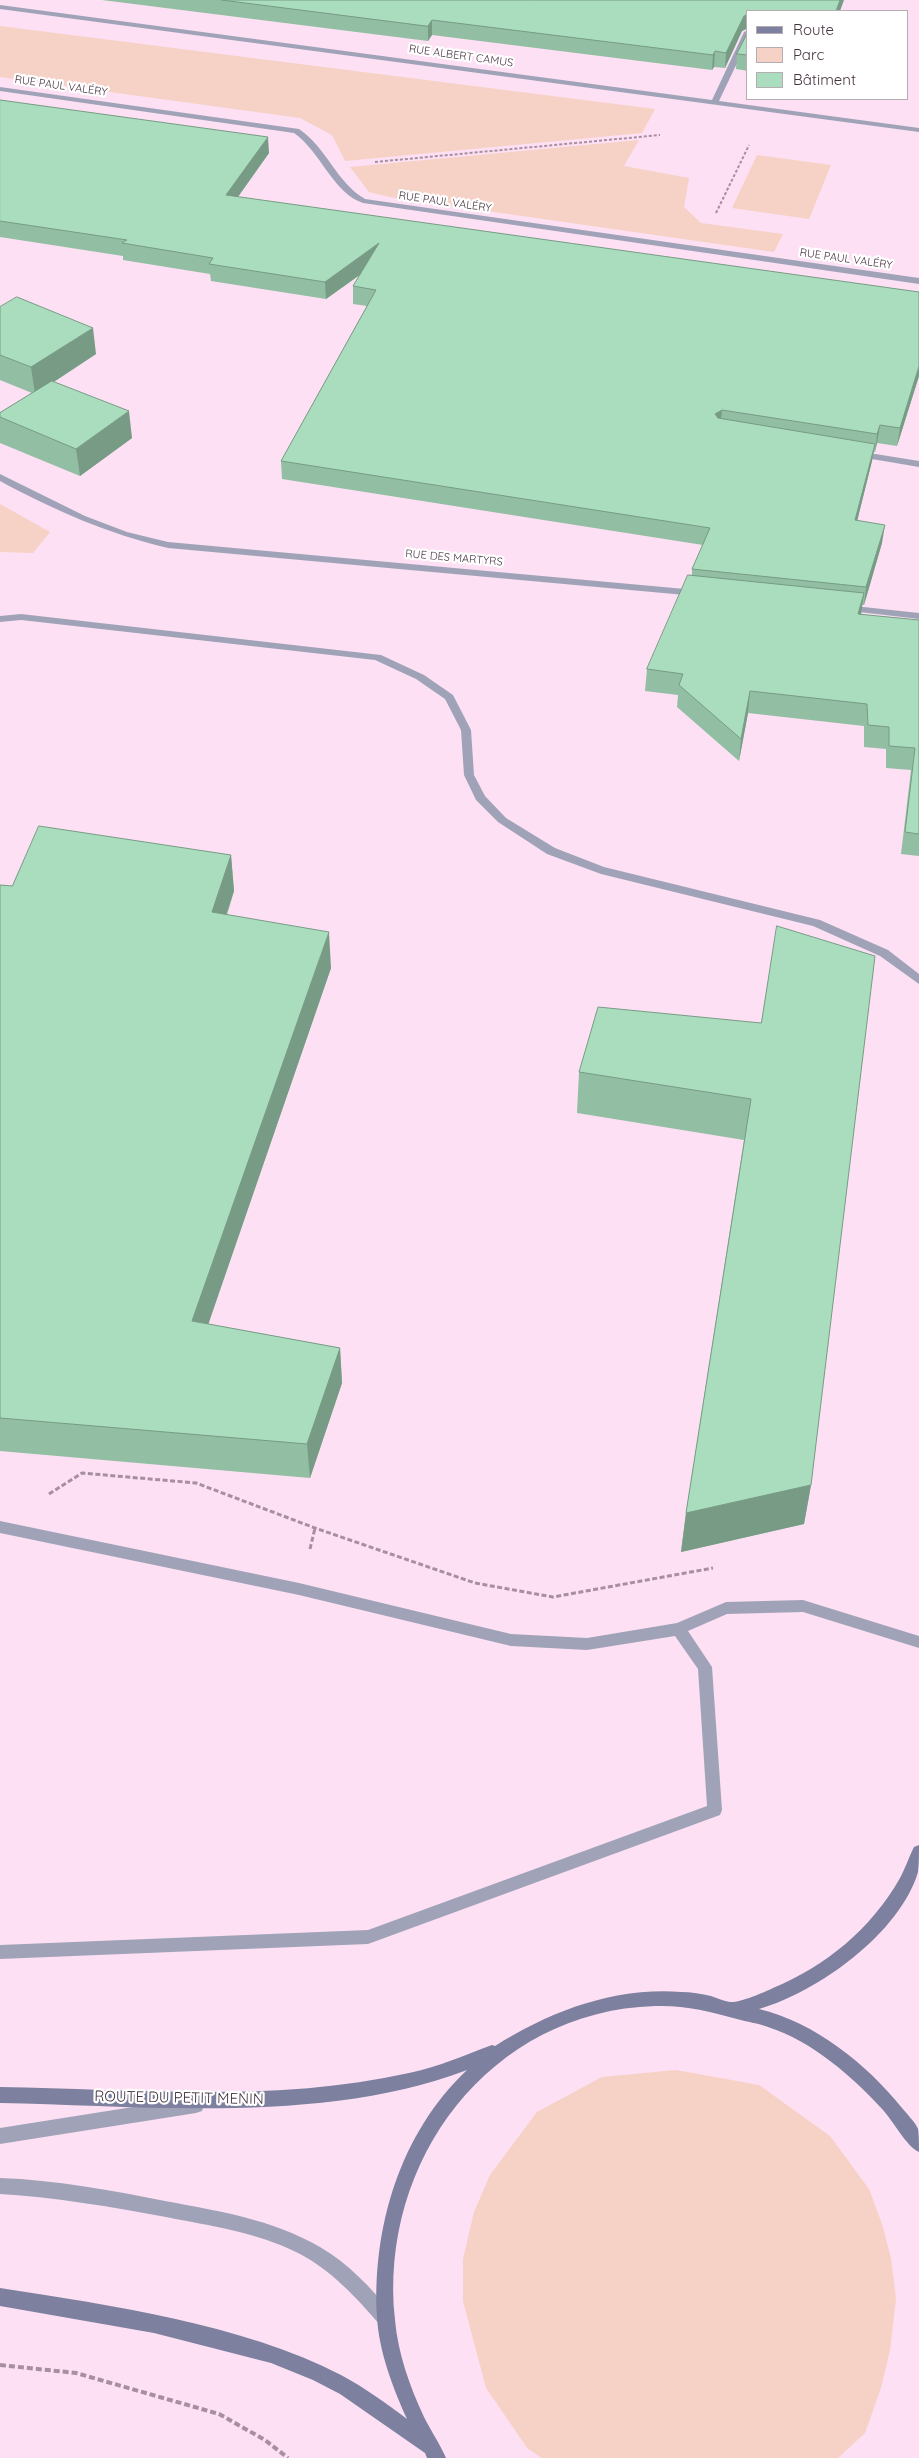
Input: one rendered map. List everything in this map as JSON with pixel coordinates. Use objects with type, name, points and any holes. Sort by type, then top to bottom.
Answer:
[{"type":"street","name":"RUE ALBERT CAMUS","points":[[0,7],[715,101],[765,110],[919,130]]},
{"type":"street","points":[[715,101],[746,36]]},
{"type":"street","name":"RUE PAUL VALÉRY","points":[[0,89],[296,130],[312,141],[349,194],[363,202],[919,281]]},
{"type":"street","points":[[843,452],[919,464]]},
{"type":"street","name":"RUE DES MARTYRS","points":[[0,477],[88,522],[139,539],[168,545],[711,594]]},
{"type":"street","points":[[830,606],[919,616]]},
{"type":"street","points":[[0,619],[21,617],[377,657],[420,678],[449,697],[466,730],[469,775],[480,798],[502,820],[551,850],[601,870],[816,923],[884,953],[919,980]]},
{"type":"street","points":[[0,1526],[299,1589],[511,1640],[587,1644],[678,1629],[726,1608],[803,1606],[919,1642]]},
{"type":"street","points":[[0,1952],[368,1938],[714,1810],[705,1667],[678,1629]]},
{"type":"street","points":[[729,2009],[758,2003],[787,1990],[822,1972],[853,1950],[884,1917],[902,1891],[919,1852]]},
{"type":"street","points":[[434,2454],[415,2418],[402,2386],[386,2319],[385,2278],[388,2238],[396,2200],[410,2164],[427,2130],[448,2100],[474,2072],[502,2050],[562,2017],[628,2001],[698,2001],[773,2021],[812,2040],[848,2065],[882,2095],[919,2144]]},
{"type":"street","name":"ROUTE DU PETIT MENIN","points":[[0,2095],[105,2096],[223,2101],[290,2098],[382,2086],[431,2076],[502,2050]]},
{"type":"street","points":[[0,2136],[223,2101]]},
{"type":"street","points":[[0,2186],[76,2192],[233,2222],[267,2233],[304,2247],[335,2268],[364,2294],[386,2319]]},
{"type":"street","points":[[0,2297],[71,2307],[159,2325],[240,2345],[289,2362],[335,2381],[434,2454]]},
{"type":"path","points":[[329,166],[666,134]]},
{"type":"path","points":[[714,217],[752,137]]},
{"type":"path","points":[[42,1493],[50,1494],[82,1473],[196,1483],[315,1528],[475,1583],[553,1597],[716,1568]]},
{"type":"path","points":[[0,2365],[76,2373],[219,2414],[265,2440],[288,2458]]},
{"type":"green space","points":[[0,26],[655,109],[642,133],[345,161],[332,135],[300,118],[0,77]]},
{"type":"green space","points":[[639,140],[624,166],[689,178],[684,207],[701,223],[783,234],[774,252],[389,197],[369,192],[350,167]]},
{"type":"green space","points":[[757,155],[831,165],[809,219],[732,208]]},
{"type":"green space","points":[[0,504],[50,532],[33,553],[0,552]]},
{"type":"green space","points":[[676,2070],[759,2085],[830,2136],[869,2189],[882,2224],[891,2258],[896,2299],[890,2350],[881,2388],[865,2433],[838,2458],[542,2458],[528,2449],[486,2388],[463,2301],[463,2259],[474,2212],[490,2175],[537,2112],[602,2077]]},
{"type":"building","points":[[222,0],[840,0],[836,10],[746,10],[746,15],[726,53],[715,51],[713,55],[432,20],[428,26]]},
{"type":"building","points":[[746,36],[746,55],[737,54]]},
{"type":"building","points":[[0,100],[268,137],[226,195],[919,292],[919,366],[900,428],[880,425],[877,434],[722,410],[715,414],[718,418],[875,444],[855,520],[885,525],[866,587],[692,569],[710,528],[281,461],[376,290],[353,286],[379,243],[325,282],[209,264],[213,258],[122,243],[127,240],[0,221]]},
{"type":"building","points":[[17,297],[93,328],[31,367],[0,355],[0,307]]},
{"type":"building","points":[[52,381],[129,411],[76,449],[0,417],[0,413]]},
{"type":"building","points":[[688,575],[864,593],[858,614],[919,620],[919,834],[905,832],[915,748],[889,746],[889,727],[868,725],[867,704],[750,691],[741,739],[679,685],[683,674],[647,669]]},
{"type":"building","points":[[39,826],[231,855],[212,912],[329,932],[192,1321],[340,1348],[307,1444],[0,1418],[0,885],[12,886]]},
{"type":"building","points":[[777,926],[875,956],[811,1485],[686,1513],[751,1099],[579,1072],[598,1007],[761,1023]]}]
